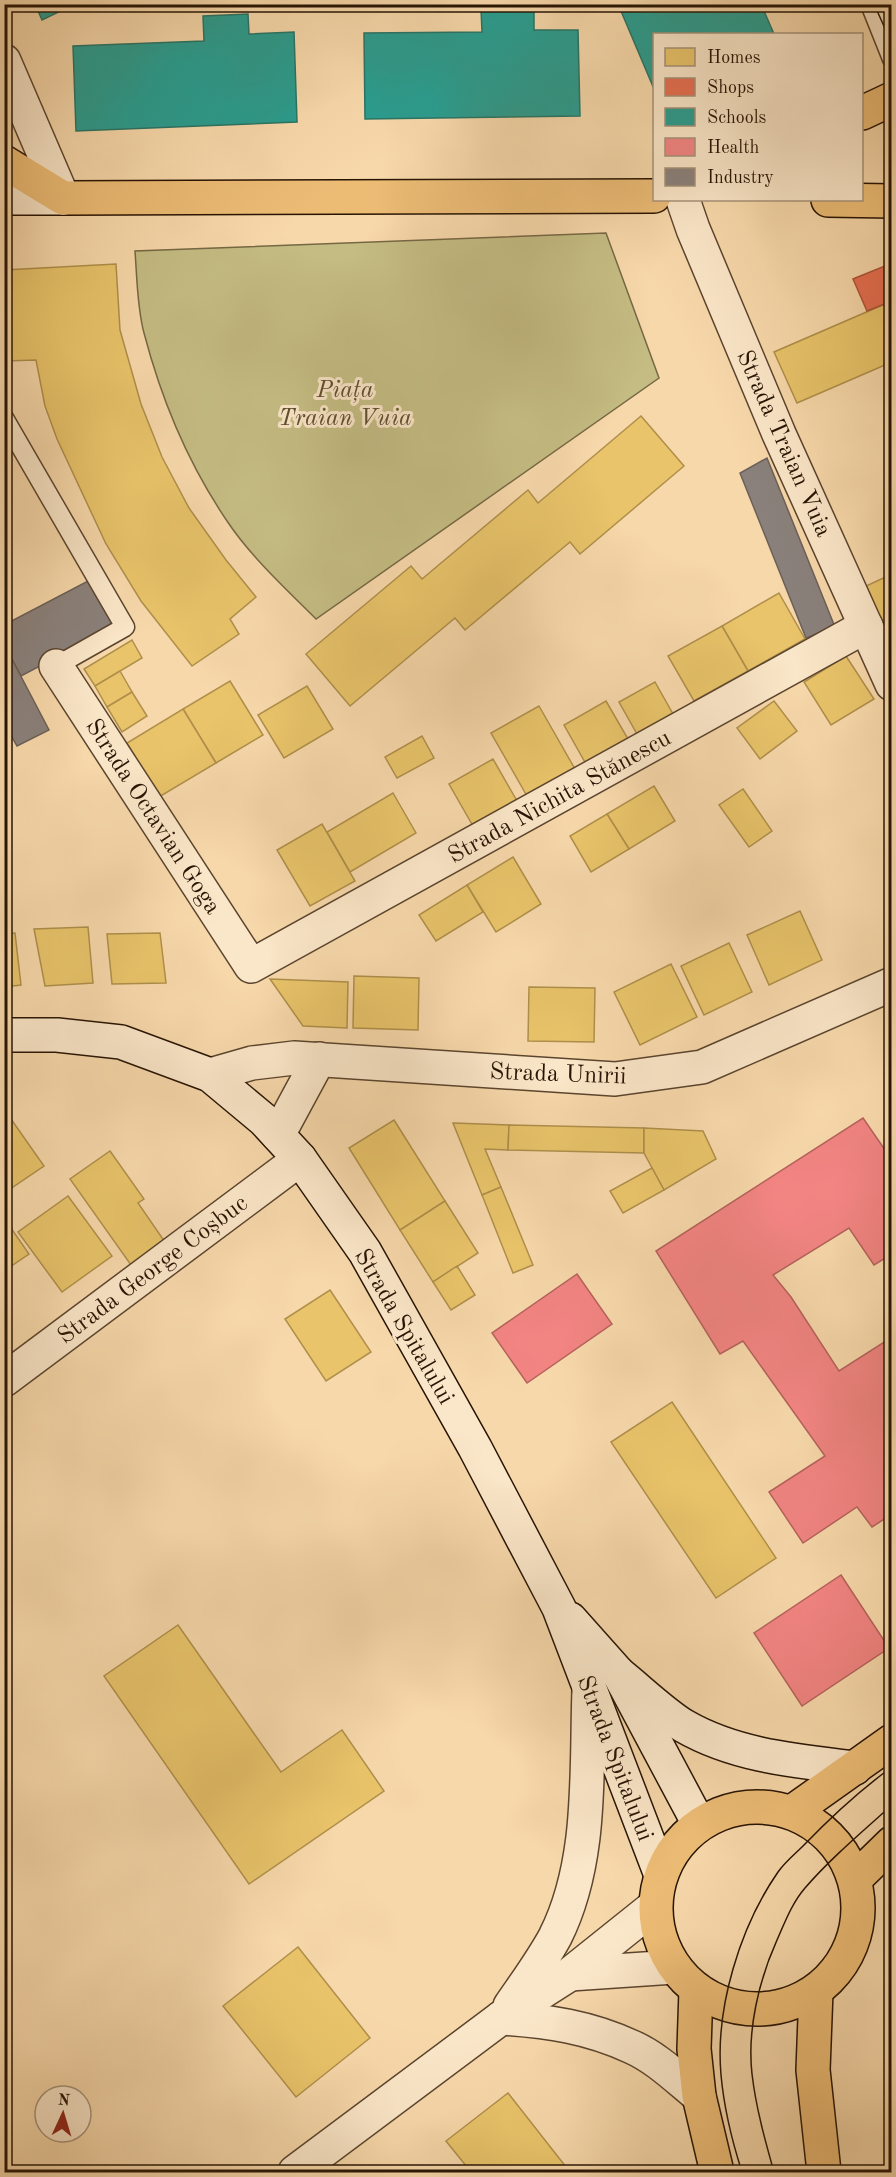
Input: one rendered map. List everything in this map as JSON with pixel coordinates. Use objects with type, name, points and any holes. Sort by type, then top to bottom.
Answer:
[{"type":"main road","points":[[863,112],[891,99]]},
{"type":"main road","points":[[4,162],[63,198],[653,196]]},
{"type":"main road","points":[[863,201],[891,201]]},
{"type":"main road","points":[[792,1812],[891,1741]]},
{"type":"main road","points":[[760,1806],[792,1812],[820,1828],[831,1838],[841,1850],[855,1879],[859,1911],[854,1941],[838,1970],[816,1991],[787,2006],[756,2010],[725,2005],[696,1990],[674,1967],[660,1938],[655,1906],[661,1875],[676,1846],[699,1824],[728,1810],[760,1806]]},
{"type":"main road","points":[[855,1879],[891,1843]]},
{"type":"main road","points":[[696,1990],[694,2049],[699,2096],[717,2172]]},
{"type":"main road","points":[[816,1991],[813,2070],[824,2172]]},
{"type":"street","points":[[4,61],[63,198],[4,198]]},
{"type":"street","name":"Strada Traian Vuia","points":[[683,201],[779,434],[891,684]]},
{"type":"street","name":"Strada Nichita Stănescu","points":[[251,966],[866,626]]},
{"type":"street","name":"Strada Octavian Goga","points":[[56,666],[251,966]]},
{"type":"street","name":"Strada Unirii","points":[[210,1075],[252,1063],[294,1058],[615,1079],[702,1067],[891,984]]},
{"type":"street","name":"Strada Spitalului","points":[[4,1035],[57,1035],[121,1042],[210,1075],[264,1120],[300,1159],[365,1252],[475,1448],[559,1608],[661,1875]]},
{"type":"street","points":[[278,1135],[319,1059]]},
{"type":"street","name":"Strada George Coșbuc","points":[[4,1380],[300,1159]]},
{"type":"street","name":"Strada Spitalului","points":[[559,1608],[619,1674],[699,1824]]},
{"type":"street","points":[[619,1674],[684,1726],[737,1749],[792,1760],[855,1768]]},
{"type":"street","points":[[501,2018],[555,1937],[572,1897],[582,1848],[589,1690]]},
{"type":"street","points":[[295,2172],[501,2018],[570,1974],[655,1906]]},
{"type":"street","points":[[570,1974],[674,1967]]},
{"type":"street","points":[[501,2018],[549,2021],[584,2028],[633,2047],[664,2067],[699,2096]]},
{"type":"lane","points":[[870,4],[891,59]]},
{"type":"lane","points":[[4,418],[125,627],[56,666]]},
{"type":"green space","name":"Piața Traian Vuia","points":[[606,233],[659,378],[316,619],[269,572],[236,534],[200,477],[168,406],[144,333],[135,251]]},
{"type":"building: Homes","points":[[116,264],[120,330],[141,404],[162,457],[189,508],[256,597],[230,619],[239,634],[192,666],[141,601],[106,544],[57,439],[45,406],[36,360],[4,361],[4,270]]},
{"type":"building: Homes","points":[[892,301],[892,362],[797,403],[774,352]]},
{"type":"building: Homes","points":[[641,416],[684,466],[580,554],[570,542],[465,630],[455,618],[350,706],[306,654],[411,566],[422,579],[528,490],[538,503]]},
{"type":"building: Homes","points":[[892,574],[892,631],[887,633],[866,586]]},
{"type":"building: Homes","points":[[779,593],[805,639],[748,671],[722,626]]},
{"type":"building: Homes","points":[[722,626],[748,671],[694,701],[668,656]]},
{"type":"building: Homes","points":[[132,640],[142,658],[95,686],[84,669]]},
{"type":"building: Homes","points":[[846,656],[874,699],[831,725],[804,682]]},
{"type":"building: Homes","points":[[120,671],[132,692],[107,707],[95,686]]},
{"type":"building: Homes","points":[[230,681],[263,735],[216,763],[183,709]]},
{"type":"building: Homes","points":[[655,682],[673,714],[637,734],[619,702]]},
{"type":"building: Homes","points":[[307,686],[333,729],[284,758],[258,715]]},
{"type":"building: Homes","points":[[132,692],[147,716],[122,732],[107,707]]},
{"type":"building: Homes","points":[[606,701],[628,739],[586,764],[564,725]]},
{"type":"building: Homes","points":[[774,701],[797,731],[760,759],[737,728]]},
{"type":"building: Homes","points":[[539,706],[575,769],[527,796],[491,733]]},
{"type":"building: Homes","points":[[183,709],[216,763],[159,797],[127,743]]},
{"type":"building: Homes","points":[[422,736],[434,758],[397,778],[385,757]]},
{"type":"building: Homes","points":[[493,759],[517,801],[473,826],[449,784]]},
{"type":"building: Homes","points":[[654,786],[675,821],[629,849],[607,814]]},
{"type":"building: Homes","points":[[743,789],[772,831],[749,847],[719,805]]},
{"type":"building: Homes","points":[[393,793],[416,833],[350,872],[327,832]]},
{"type":"building: Homes","points":[[607,814],[629,849],[591,872],[570,836]]},
{"type":"building: Homes","points":[[322,824],[355,881],[310,906],[277,850]]},
{"type":"building: Homes","points":[[513,857],[541,904],[496,932],[467,885]]},
{"type":"building: Homes","points":[[467,885],[483,912],[436,941],[419,915]]},
{"type":"building: Homes","points":[[800,911],[822,960],[769,985],[747,935]]},
{"type":"building: Homes","points":[[88,927],[93,983],[45,986],[34,929]]},
{"type":"building: Homes","points":[[15,933],[21,985],[4,987],[4,934]]},
{"type":"building: Homes","points":[[160,933],[166,983],[112,984],[107,934]]},
{"type":"building: Homes","points":[[729,943],[752,992],[704,1015],[681,966]]},
{"type":"building: Homes","points":[[671,964],[697,1017],[640,1045],[614,992]]},
{"type":"building: Homes","points":[[354,976],[419,978],[418,1030],[353,1028]]},
{"type":"building: Homes","points":[[270,979],[348,982],[347,1028],[303,1026]]},
{"type":"building: Homes","points":[[529,987],[595,988],[594,1042],[528,1041]]},
{"type":"building: Homes","points":[[4,1109],[44,1166],[4,1193]]},
{"type":"building: Homes","points":[[394,1120],[445,1201],[400,1230],[349,1148]]},
{"type":"building: Homes","points":[[453,1123],[509,1125],[508,1150],[485,1149],[501,1187],[482,1195]]},
{"type":"building: Homes","points":[[509,1125],[644,1128],[644,1153],[508,1150]]},
{"type":"building: Homes","points":[[644,1128],[703,1131],[716,1159],[664,1190],[644,1153]]},
{"type":"building: Homes","points":[[110,1151],[144,1199],[138,1203],[165,1242],[131,1265],[70,1179]]},
{"type":"building: Homes","points":[[652,1168],[664,1190],[623,1213],[610,1191]]},
{"type":"building: Homes","points":[[501,1187],[533,1265],[513,1273],[482,1195]]},
{"type":"building: Homes","points":[[68,1196],[112,1256],[62,1292],[18,1232]]},
{"type":"building: Homes","points":[[445,1201],[478,1253],[433,1282],[400,1230]]},
{"type":"building: Homes","points":[[4,1218],[29,1254],[4,1271]]},
{"type":"building: Homes","points":[[457,1266],[475,1295],[451,1310],[433,1282]]},
{"type":"building: Homes","points":[[330,1290],[371,1352],[326,1381],[285,1319]]},
{"type":"building: Homes","points":[[672,1402],[776,1558],[716,1598],[611,1442]]},
{"type":"building: Homes","points":[[178,1625],[281,1772],[342,1730],[384,1791],[249,1884],[104,1676]]},
{"type":"building: Homes","points":[[298,1947],[370,2038],[296,2097],[223,2006]]},
{"type":"building: Homes","points":[[508,2093],[570,2172],[471,2172],[446,2141]]},
{"type":"building: Shops","points":[[892,263],[892,301],[867,311],[853,279]]},
{"type":"building: Schools","points":[[35,4],[75,4],[42,20]]},
{"type":"building: Schools","points":[[618,4],[761,4],[774,33],[653,33],[653,87]]},
{"type":"building: Schools","points":[[534,8],[534,30],[578,30],[580,116],[365,119],[364,33],[482,32],[481,9]]},
{"type":"building: Schools","points":[[248,14],[249,34],[294,32],[297,122],[76,131],[73,46],[204,41],[203,16]]},
{"type":"building: Health","points":[[863,1118],[892,1160],[892,1254],[874,1265],[849,1228],[773,1275],[791,1297],[839,1371],[892,1337],[892,1514],[872,1527],[857,1507],[803,1543],[769,1492],[825,1456],[743,1341],[720,1354],[656,1251]]},
{"type":"building: Health","points":[[577,1274],[612,1324],[527,1383],[492,1333]]},
{"type":"building: Health","points":[[841,1575],[889,1648],[802,1706],[754,1633]]},
{"type":"building: Industry","points":[[767,458],[835,627],[806,638],[740,473]]},
{"type":"building: Industry","points":[[90,580],[114,627],[21,676],[4,644],[4,625]]},
{"type":"building: Industry","points":[[4,644],[49,730],[17,746],[4,723]]},
{"type":"tram line","points":[[874,4],[892,44]]},
{"type":"tram line","points":[[742,2172],[726,2112],[720,2049],[726,1996],[742,1943],[764,1894],[778,1872],[846,1804],[892,1767]]},
{"type":"tram line","points":[[774,2172],[758,2112],[751,2057],[753,2023],[765,1972],[786,1920],[800,1894],[836,1856],[892,1805]]}]
